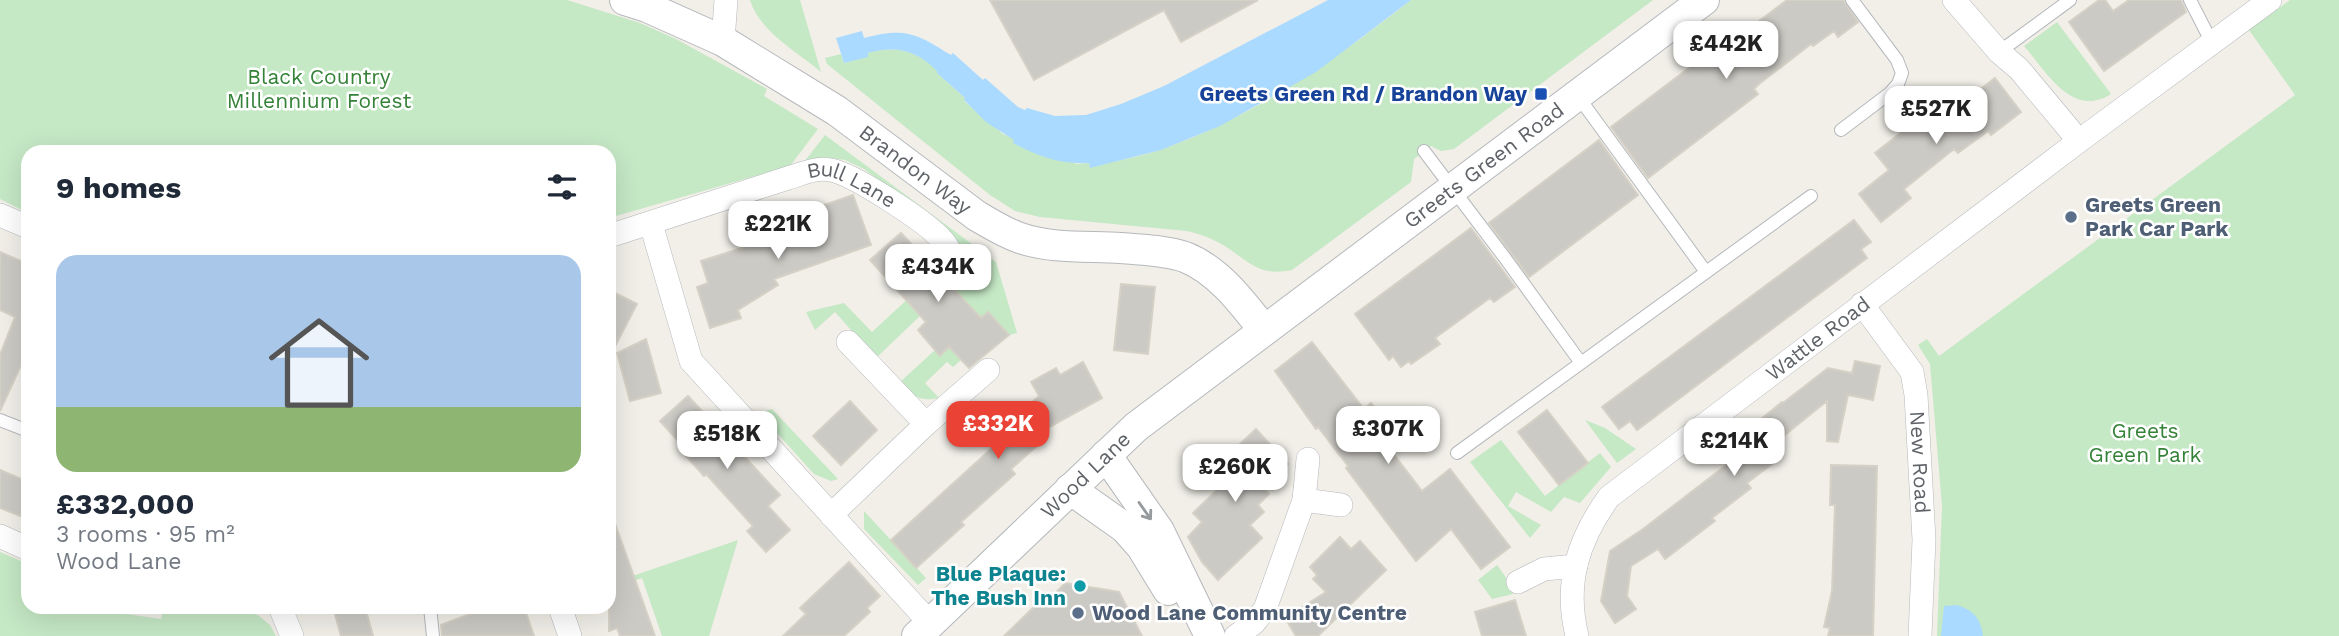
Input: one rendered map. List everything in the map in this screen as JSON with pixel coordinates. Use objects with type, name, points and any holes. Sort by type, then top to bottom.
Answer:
[{"type":"street","name":"Brandon Way","points":[[625,0],[648,7],[723,41],[837,111],[977,216],[999,229],[1021,239],[1048,244],[1150,250],[1185,257],[1235,293],[1263,329]]},
{"type":"street","points":[[723,41],[726,0]]},
{"type":"street","name":"Greets Green Road","points":[[1263,329],[1704,0]]},
{"type":"street","points":[[1954,0],[1999,52],[2019,69],[2079,141]]},
{"type":"street","name":"Wattle Road","points":[[1577,636],[1572,614],[1576,566],[1591,522],[1609,497],[1862,304],[2270,0]]},
{"type":"street","name":"Bull Lane","points":[[616,234],[788,178],[827,169],[843,173],[918,220],[942,239],[954,258]]},
{"type":"street","points":[[0,215],[21,225]]},
{"type":"street","points":[[651,224],[691,361],[831,515],[924,630]]},
{"type":"street","name":"New Road","points":[[1862,304],[1912,372],[1916,395],[1924,540],[1920,636]]},
{"type":"street","name":"Wood Lane","points":[[924,630],[1136,427],[1263,329]]},
{"type":"street","points":[[848,342],[926,424]]},
{"type":"street","points":[[831,515],[926,424],[988,370]]},
{"type":"street","points":[[1106,455],[1159,531],[1207,636]]},
{"type":"street","points":[[1236,636],[1254,623],[1265,608],[1304,500],[1308,459]]},
{"type":"street","points":[[1070,489],[1125,528],[1141,546],[1174,599],[1207,636]]},
{"type":"street","points":[[1304,500],[1341,505]]},
{"type":"street","points":[[0,536],[21,546]]},
{"type":"street","points":[[1518,582],[1553,567],[1576,566]]},
{"type":"street","points":[[283,614],[292,636]]},
{"type":"street","points":[[562,614],[570,636]]},
{"type":"lane","points":[[1842,130],[1890,93],[1898,84],[1902,73],[1897,60],[1852,0]]},
{"type":"lane","points":[[1999,52],[2070,0]]},
{"type":"lane","points":[[2190,0],[2212,43]]},
{"type":"lane","points":[[1577,95],[1706,272]]},
{"type":"lane","points":[[1424,151],[1581,363]]},
{"type":"lane","points":[[1457,453],[1811,196]]},
{"type":"lane","points":[[0,419],[21,428]]},
{"type":"lane","points":[[430,614],[433,636]]},
{"type":"green space","name":"Black Country Millennium Forest","points":[[0,0],[567,0],[640,23],[676,39],[767,89],[764,96],[818,129],[790,166],[616,216],[616,145],[21,145],[21,210],[0,199]]},
{"type":"green space","points":[[750,0],[800,0],[821,72],[770,31]]},
{"type":"green space","points":[[1411,0],[1653,0],[1454,149],[1441,151],[1431,146],[1414,159],[1411,182],[1292,270],[1280,272],[1254,266],[1219,243],[1187,231],[1040,217],[1015,211],[990,195],[827,64],[825,58],[841,54],[844,63],[868,56],[867,53],[887,49],[914,54],[938,71],[937,73],[966,99],[964,101],[1003,134],[1077,164],[1089,163],[1090,167],[1163,149],[1230,120],[1293,85]]},
{"type":"green space","name":"Greets Green Park","points":[[2290,0],[2339,0],[2339,636],[1937,636],[1942,506],[1930,364],[1918,345],[1927,339],[1939,356],[2295,95],[2249,30]]},
{"type":"green space","points":[[2057,22],[2111,94],[2097,100],[2084,101],[2072,96],[2051,79],[2024,46]]},
{"type":"green space","points":[[825,135],[996,262],[1017,333],[1009,335],[988,312],[981,318],[942,276],[910,304],[920,316],[876,358],[835,312],[815,330],[806,312],[844,303],[872,332],[938,271],[974,281],[977,271],[984,273],[986,265],[966,259],[943,229],[864,169],[845,160],[824,157],[804,162]]},
{"type":"green space","points":[[956,341],[968,354],[953,367],[947,362],[925,383],[939,398],[917,397],[899,383],[935,350],[941,355]]},
{"type":"green space","points":[[772,409],[838,479],[831,481],[814,474],[759,413]]},
{"type":"green space","points":[[1585,420],[1605,428],[1636,449],[1617,463]]},
{"type":"green space","points":[[1501,440],[1545,496],[1600,453],[1611,467],[1580,503],[1564,497],[1551,512],[1516,492],[1508,506],[1541,525],[1530,538],[1470,462]]},
{"type":"green space","points":[[864,511],[926,578],[918,585],[864,529]]},
{"type":"green space","points":[[738,540],[709,636],[662,636],[642,578],[616,587],[616,582]]},
{"type":"green space","points":[[0,552],[21,561],[21,614],[127,614],[161,619],[162,614],[255,614],[270,625],[276,636],[0,636]]},
{"type":"green space","points":[[1497,565],[1513,594],[1492,599],[1478,580]]},
{"type":"water","points":[[1328,0],[1411,0],[1316,72],[1220,126],[1161,150],[1090,168],[1089,163],[1050,159],[1013,143],[1014,140],[986,122],[965,98],[922,58],[905,51],[887,49],[844,63],[836,38],[862,31],[864,38],[890,33],[910,34],[951,55],[953,53],[1018,107],[1055,116],[1086,115],[1164,86]]},
{"type":"water","points":[[1956,605],[1975,615],[1983,636],[1941,636],[1944,606]]},
{"type":"building","points":[[990,0],[1258,0],[1181,42],[1164,10],[1034,80]]},
{"type":"building","points":[[1787,0],[1843,0],[1858,22],[1838,37],[1834,31],[1813,46],[1811,44],[1759,84],[1754,89],[1758,94],[1648,178],[1611,127],[1726,40],[1729,44]]},
{"type":"building","points":[[2099,0],[2105,0],[2113,11],[2129,0],[2181,0],[2186,12],[2104,71],[2069,22]]},
{"type":"building","points":[[1995,78],[2021,112],[1991,135],[1988,131],[1958,153],[1954,149],[1904,189],[1911,198],[1881,222],[1859,194],[1889,170],[1875,153],[1916,121],[1925,132]]},
{"type":"building","points":[[1599,140],[1638,195],[1529,277],[1489,223]]},
{"type":"building","points":[[853,195],[871,245],[774,279],[778,285],[738,310],[741,318],[710,328],[697,287],[708,283],[701,261],[742,248],[761,236],[766,244],[827,222],[821,206]]},
{"type":"building","points":[[1854,220],[1871,242],[1861,249],[1867,258],[1637,430],[1630,421],[1619,429],[1602,407]]},
{"type":"building","points":[[1471,228],[1515,287],[1494,302],[1490,298],[1435,338],[1440,344],[1411,364],[1409,361],[1401,367],[1393,356],[1389,360],[1355,314]]},
{"type":"building","points":[[901,233],[981,318],[988,312],[1009,335],[969,368],[949,347],[940,356],[918,330],[926,322],[870,260]]},
{"type":"building","points":[[0,252],[21,261],[21,365],[0,411],[0,355],[15,317],[0,310]]},
{"type":"building","points":[[1121,284],[1155,287],[1148,354],[1114,350]]},
{"type":"building","points":[[616,294],[637,304],[616,344]]},
{"type":"building","points":[[646,339],[661,393],[630,401],[617,353]]},
{"type":"building","points":[[1312,342],[1364,409],[1371,403],[1389,425],[1378,434],[1422,491],[1450,469],[1510,547],[1481,569],[1451,529],[1416,561],[1275,371]]},
{"type":"building","points":[[1855,361],[1880,366],[1873,400],[1848,395],[1838,442],[1827,441],[1827,401],[1771,446],[1780,458],[1747,483],[1751,488],[1712,518],[1715,521],[1665,559],[1658,549],[1631,566],[1627,596],[1636,609],[1615,623],[1601,601],[1610,551],[1763,437],[1754,425],[1782,402],[1828,368],[1852,373]]},
{"type":"building","points":[[1083,362],[1102,398],[1042,431],[1047,437],[1011,469],[1015,474],[961,522],[964,525],[916,568],[891,540],[992,448],[987,442],[1039,396],[1031,382],[1056,368],[1060,375]]},
{"type":"building","points":[[688,396],[780,495],[768,506],[790,530],[766,552],[747,531],[753,526],[686,456],[689,453],[660,421]]},
{"type":"building","points":[[850,401],[877,430],[841,465],[813,436]]},
{"type":"building","points":[[1547,410],[1588,463],[1559,485],[1518,432]]},
{"type":"building","points":[[1256,429],[1288,464],[1263,487],[1269,494],[1258,505],[1264,512],[1250,525],[1262,538],[1218,580],[1202,562],[1188,537],[1202,522],[1193,513],[1219,488],[1207,475]]},
{"type":"building","points":[[1831,465],[1877,466],[1873,636],[1828,636],[1830,628],[1824,627],[1832,591],[1835,505],[1830,505]]},
{"type":"building","points":[[0,470],[21,479],[21,516],[0,508]]},
{"type":"building","points":[[616,526],[655,636],[620,636],[617,628],[609,631],[609,614],[616,614]]},
{"type":"building","points":[[1340,537],[1351,549],[1360,541],[1386,570],[1318,636],[1296,636],[1285,618],[1326,592],[1313,579],[1317,575],[1310,567]]},
{"type":"building","points":[[849,562],[880,596],[867,608],[870,612],[844,636],[783,636],[806,614],[800,608]]},
{"type":"building","points":[[1065,583],[1119,592],[1142,636],[1004,636],[1043,598],[1047,602]]},
{"type":"building","points":[[1515,600],[1526,636],[1482,636],[1475,612]]},
{"type":"building","points":[[335,614],[367,614],[373,636],[341,636]]},
{"type":"building","points":[[470,614],[526,614],[534,636],[442,636],[441,625]]},
{"type":"place","name":"Greets Green Rd / Brandon Way","points":[[1541,94]]},
{"type":"place","name":"Greets Green Park Car Park","points":[[2071,217]]},
{"type":"place","name":"Blue Plaque: The Bush Inn","points":[[1080,586]]},
{"type":"place","name":"Wood Lane Community Centre","points":[[1078,613]]}]
